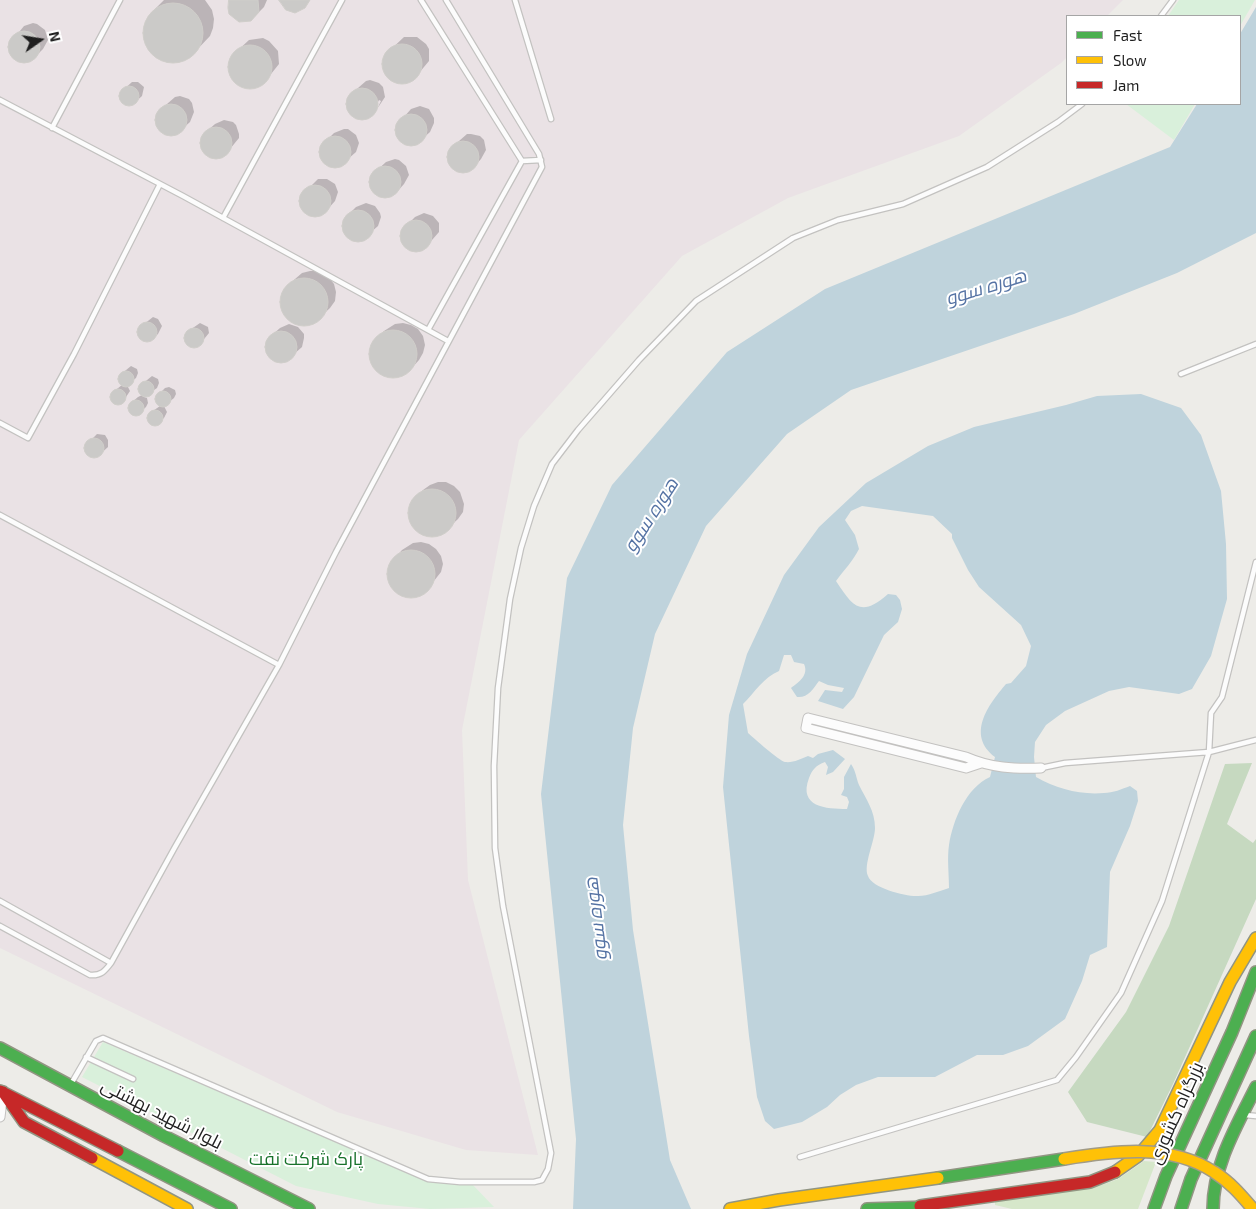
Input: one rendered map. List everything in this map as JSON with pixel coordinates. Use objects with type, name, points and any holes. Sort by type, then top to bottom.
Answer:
[{"type":"main road","points":[[867,1209],[920,1206],[1090,1182],[1115,1173],[1125,1167],[1141,1153],[1160,1130],[1230,982],[1256,938]]},
{"type":"main road","name":"بزرگراه کشوری","points":[[1154,1209],[1166,1176],[1232,1032],[1256,972]]},
{"type":"main road","points":[[1181,1209],[1191,1179],[1255,1037]]},
{"type":"main road","name":"بلوار شهید بهشتی","points":[[0,1048],[164,1136],[309,1209]]},
{"type":"main road","points":[[1213,1209],[1213,1189],[1223,1161],[1256,1087]]},
{"type":"main road","points":[[1,1092],[24,1122],[187,1209]]},
{"type":"main road","points":[[1,1092],[231,1209]]},
{"type":"main road","points":[[730,1209],[779,1200],[900,1184],[1064,1158],[1127,1151],[1156,1152],[1182,1157],[1207,1167],[1228,1180],[1244,1196],[1253,1209]]},
{"type":"main road","points":[[920,1206],[951,1209]]},
{"type":"street","points":[[981,763],[966,768],[806,728],[808,718],[966,757],[981,763],[1010,769],[1041,768]]},
{"type":"street","points":[[0,1117],[1,1092]]},
{"type":"lane","points":[[52,128],[120,0]]},
{"type":"lane","points":[[223,218],[342,0]]},
{"type":"lane","points":[[421,0],[522,161]]},
{"type":"lane","points":[[0,926],[90,975],[98,976],[111,963],[279,666],[336,552],[542,167],[540,154],[446,0]]},
{"type":"lane","points":[[515,0],[551,119]]},
{"type":"lane","points":[[1162,15],[1173,0]]},
{"type":"lane","points":[[0,100],[160,184],[448,340]]},
{"type":"lane","points":[[70,1086],[96,1041],[103,1038],[428,1179],[478,1182],[534,1182],[542,1180],[548,1169],[551,1153],[503,906],[495,848],[494,766],[498,688],[510,599],[521,548],[534,506],[552,464],[578,430],[696,301],[794,238],[838,220],[903,204],[987,167],[1058,122],[1081,105]]},
{"type":"lane","points":[[522,161],[541,160]]},
{"type":"lane","points":[[428,330],[522,161]]},
{"type":"lane","points":[[0,423],[28,438],[74,354],[160,184]]},
{"type":"lane","points":[[1181,374],[1256,344]]},
{"type":"lane","points":[[0,514],[279,666]]},
{"type":"lane","points":[[800,1157],[1057,1080],[1076,1057],[1121,993],[1162,901],[1209,752],[1211,713],[1222,697],[1256,562]]},
{"type":"lane","points":[[1041,768],[1065,763],[1209,752],[1256,740]]},
{"type":"lane","points":[[0,901],[111,963]]},
{"type":"lane","points":[[86,1057],[133,1079]]},
{"type":"lane","points":[[1243,1115],[1256,1116]]},
{"type":"shaded area","points":[[0,0],[1123,0],[1108,15],[1066,15],[1066,58],[959,136],[788,198],[682,256],[519,440],[462,730],[468,880],[538,1155],[466,1150],[337,1112],[0,948]]},
{"type":"green space","points":[[1179,0],[1255,0],[1241,24],[1241,15],[1169,15]]},
{"type":"green space","points":[[1127,105],[1194,105],[1174,140]]},
{"type":"green space","points":[[1252,763],[1227,824],[1253,843],[1256,839],[1256,899],[1173,1084],[1147,1137],[1087,1122],[1068,1092],[1126,1012],[1169,926],[1225,764]]},
{"type":"green space","name":"پارک شرکت نفت","points":[[103,1042],[427,1181],[472,1184],[494,1207],[430,1209],[378,1204],[296,1186],[82,1077]]},
{"type":"green space","points":[[1144,1161],[1156,1162],[1138,1209],[1012,1209],[995,1205],[995,1199],[1102,1185],[1118,1179]]},
{"type":"water","name":"هوره سوو","points":[[1256,7],[1256,233],[1177,273],[1074,314],[851,390],[787,434],[706,526],[655,634],[633,728],[623,825],[633,930],[670,1160],[691,1209],[573,1209],[576,1139],[541,794],[567,578],[612,485],[727,352],[825,289],[1170,147],[1196,105],[1241,105],[1241,32]]},
{"type":"water","points":[[1141,394],[1181,408],[1201,435],[1221,491],[1226,544],[1227,599],[1211,656],[1192,689],[1179,694],[1129,687],[1109,691],[1065,711],[1046,725],[1035,742],[1036,777],[1044,781],[1060,788],[1086,793],[1111,792],[1130,786],[1137,791],[1138,801],[1130,826],[1110,872],[1107,947],[1090,955],[1082,981],[1065,1019],[1028,1046],[1003,1055],[977,1055],[935,1077],[878,1077],[856,1085],[840,1095],[827,1107],[802,1122],[774,1129],[765,1121],[757,1097],[723,787],[729,715],[747,654],[784,575],[819,527],[866,483],[928,446],[974,427],[1097,396]],"holes":[[[862,506],[933,516],[952,534],[952,538],[968,570],[979,587],[1021,625],[1031,646],[1026,666],[1011,683],[1006,684],[999,692],[983,720],[982,739],[986,748],[995,757],[990,777],[974,789],[957,815],[948,850],[949,888],[928,895],[916,896],[904,895],[882,888],[868,876],[867,866],[875,822],[851,764],[844,777],[844,789],[841,795],[847,797],[849,802],[847,809],[823,807],[816,804],[807,795],[809,778],[812,773],[817,766],[825,762],[828,767],[826,775],[833,772],[845,759],[833,750],[818,754],[813,758],[808,756],[797,761],[785,762],[748,733],[743,704],[764,681],[779,671],[784,655],[791,655],[794,662],[804,664],[805,668],[802,678],[791,688],[797,697],[807,694],[819,681],[844,688],[842,692],[825,690],[818,701],[843,709],[854,697],[884,635],[898,622],[902,609],[900,600],[896,595],[888,594],[871,606],[858,606],[853,603],[836,581],[859,549],[855,535],[845,520],[851,511]]]},
{"type":"building","points":[[229,0],[258,0],[259,12],[251,21],[239,22],[229,14]]},
{"type":"building","points":[[279,0],[310,0],[305,8],[295,13],[286,10]]},
{"type":"building","points":[[167,3],[179,3],[195,11],[201,21],[203,33],[201,45],[195,55],[179,63],[167,63],[151,55],[143,39],[143,27],[151,11]]},
{"type":"building","points":[[24,31],[30,32],[35,36],[39,41],[39,53],[35,58],[30,62],[24,63],[18,62],[13,58],[9,53],[8,47],[9,41],[13,36],[18,32]]},
{"type":"building","points":[[406,44],[413,47],[419,53],[422,64],[421,72],[413,81],[406,84],[398,84],[391,81],[383,72],[382,60],[385,53],[394,45]]},
{"type":"building","points":[[250,45],[262,49],[268,55],[272,67],[268,79],[262,85],[250,89],[238,85],[232,79],[228,67],[232,55],[238,49]]},
{"type":"building","points":[[129,86],[136,89],[139,96],[136,103],[129,106],[122,103],[119,96],[122,89]]},
{"type":"building","points":[[362,88],[368,89],[373,93],[377,98],[377,110],[373,115],[368,119],[362,120],[356,119],[351,115],[347,110],[346,104],[347,98],[351,93],[356,89]]},
{"type":"building","points":[[171,104],[177,105],[182,109],[186,114],[186,126],[182,131],[177,135],[171,136],[165,135],[160,131],[156,126],[155,120],[156,114],[160,109],[165,105]]},
{"type":"building","points":[[411,114],[417,115],[422,119],[426,124],[426,136],[422,141],[417,145],[411,146],[405,145],[400,141],[396,136],[395,130],[396,124],[400,119],[405,115]]},
{"type":"building","points":[[216,127],[222,128],[227,132],[231,137],[231,149],[227,154],[222,158],[216,159],[210,158],[205,154],[201,149],[200,143],[201,137],[205,132],[210,128]]},
{"type":"building","points":[[335,136],[341,137],[346,141],[350,146],[350,158],[346,163],[341,167],[335,168],[329,167],[324,163],[320,158],[319,152],[320,146],[324,141],[329,137]]},
{"type":"building","points":[[463,141],[469,142],[474,146],[478,151],[478,163],[474,168],[469,172],[463,173],[457,172],[452,168],[448,163],[447,157],[448,151],[452,146],[457,142]]},
{"type":"building","points":[[385,166],[391,167],[396,171],[400,176],[400,188],[396,193],[391,197],[385,198],[379,197],[374,193],[370,188],[369,182],[370,176],[374,171],[379,167]]},
{"type":"building","points":[[315,185],[321,186],[326,190],[330,195],[330,207],[326,212],[321,216],[315,217],[309,216],[304,212],[300,207],[299,201],[300,195],[304,190],[309,186]]},
{"type":"building","points":[[358,210],[364,211],[369,215],[373,220],[373,232],[369,237],[364,241],[358,242],[352,241],[347,237],[343,232],[342,226],[343,220],[347,215],[352,211]]},
{"type":"building","points":[[416,220],[422,221],[427,225],[431,230],[431,242],[427,247],[422,251],[416,252],[410,251],[405,247],[401,242],[400,236],[401,230],[405,225],[410,221]]},
{"type":"building","points":[[299,278],[309,278],[321,285],[328,297],[328,307],[321,319],[309,326],[299,326],[291,322],[284,315],[280,307],[280,297],[284,289],[291,282]]},
{"type":"building","points":[[147,322],[154,325],[157,332],[154,339],[147,342],[140,339],[137,332],[140,325]]},
{"type":"building","points":[[194,328],[201,331],[204,338],[201,345],[194,348],[187,345],[184,338],[187,331]]},
{"type":"building","points":[[388,330],[398,330],[410,337],[417,349],[417,359],[410,371],[398,378],[388,378],[380,374],[373,367],[369,359],[369,349],[373,341],[380,334]]},
{"type":"building","points":[[281,331],[287,332],[292,336],[296,341],[296,353],[292,358],[287,362],[281,363],[275,362],[270,358],[266,353],[265,347],[266,341],[270,336],[275,332]]},
{"type":"building","points":[[126,371],[132,373],[134,379],[132,385],[126,387],[120,385],[118,379],[120,373]]},
{"type":"building","points":[[146,381],[152,383],[154,389],[152,395],[146,397],[140,395],[138,389],[140,383]]},
{"type":"building","points":[[118,389],[124,391],[126,397],[124,403],[118,405],[112,403],[110,397],[112,391]]},
{"type":"building","points":[[163,391],[169,393],[171,399],[169,405],[163,407],[157,405],[155,399],[157,393]]},
{"type":"building","points":[[136,400],[142,402],[144,408],[142,414],[136,416],[130,414],[128,408],[130,402]]},
{"type":"building","points":[[155,410],[161,412],[163,418],[161,424],[155,426],[149,424],[147,418],[149,412]]},
{"type":"building","points":[[94,438],[101,441],[104,448],[101,455],[94,458],[87,455],[84,448],[87,441]]},
{"type":"building","points":[[427,489],[437,489],[449,496],[456,508],[456,518],[449,530],[437,537],[427,537],[419,533],[412,526],[408,518],[408,508],[412,500],[419,493]]},
{"type":"building","points":[[406,550],[416,550],[428,557],[435,569],[435,579],[428,591],[416,598],[406,598],[398,594],[391,587],[387,579],[387,569],[391,561],[398,554]]},
{"type":"traffic: fast","points":[[1154,1209],[1166,1176],[1232,1032],[1256,972]]},
{"type":"traffic: fast","points":[[1181,1209],[1191,1179],[1256,1036]]},
{"type":"traffic: fast","points":[[0,1048],[164,1136],[309,1209]]},
{"type":"traffic: fast","points":[[1213,1209],[1217,1177],[1227,1146],[1256,1087]]},
{"type":"traffic: fast","points":[[118,1151],[231,1209]]},
{"type":"traffic: fast","points":[[938,1178],[1064,1159]]},
{"type":"traffic: fast","points":[[867,1209],[929,1207]]},
{"type":"traffic: slow","points":[[1115,1172],[1138,1156],[1160,1130],[1230,982],[1256,938]]},
{"type":"traffic: slow","points":[[1064,1159],[1121,1152],[1160,1153],[1179,1157],[1197,1163],[1220,1176],[1253,1209]]},
{"type":"traffic: slow","points":[[92,1158],[187,1209]]},
{"type":"traffic: slow","points":[[730,1209],[779,1200],[938,1178]]},
{"type":"traffic: jam","points":[[0,1091],[118,1151]]},
{"type":"traffic: jam","points":[[3,1092],[24,1122],[92,1158]]},
{"type":"traffic: jam","points":[[920,1206],[1090,1182],[1115,1172]]}]
